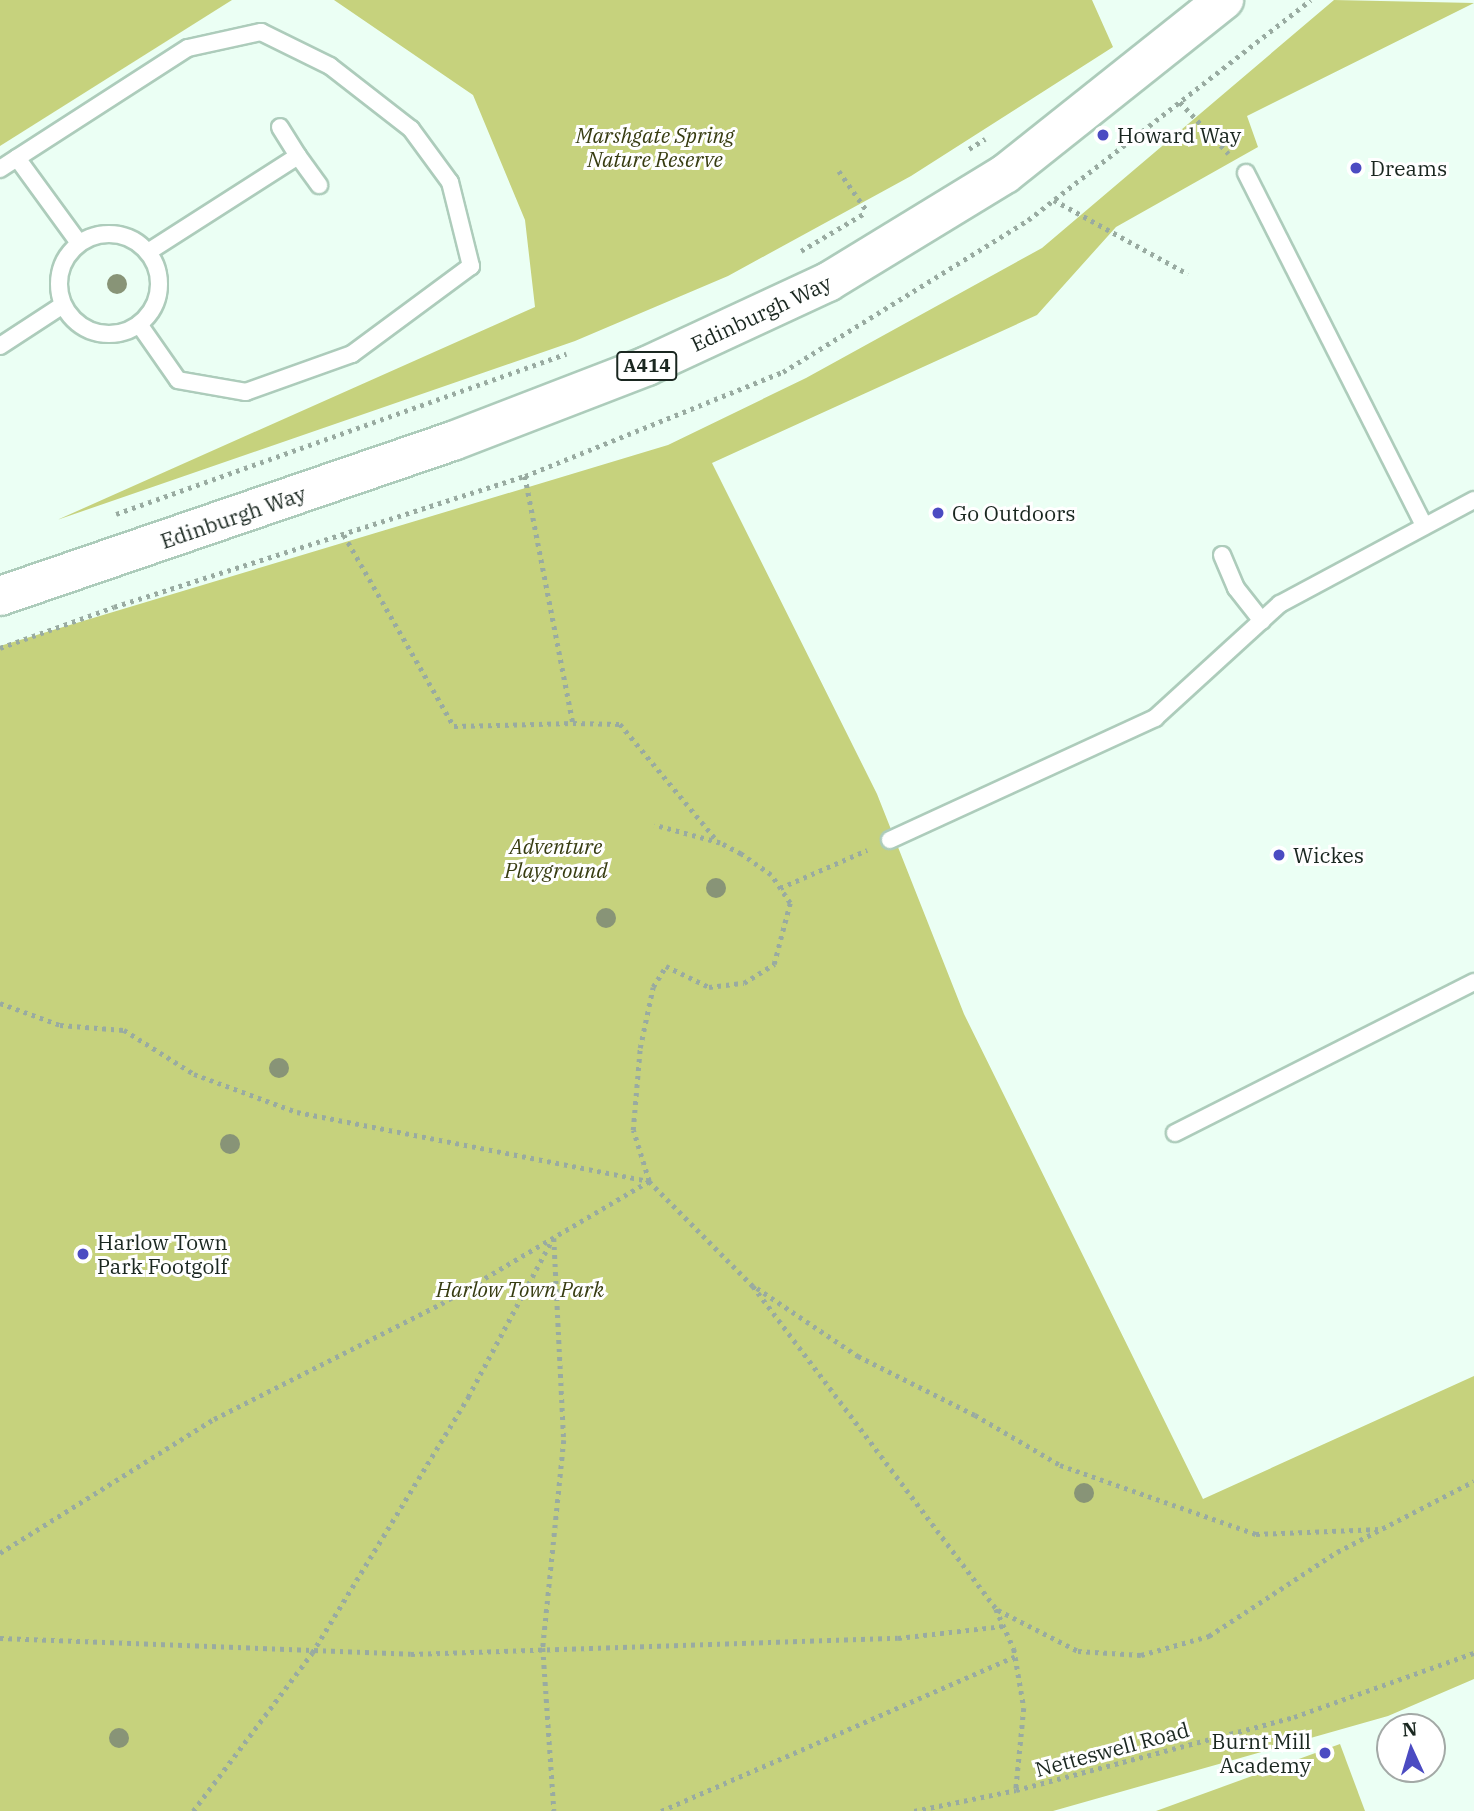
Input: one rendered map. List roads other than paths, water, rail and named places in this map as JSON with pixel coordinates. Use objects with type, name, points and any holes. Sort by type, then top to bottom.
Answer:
[{"type":"highway","name":"Edinburgh Way","points":[[0,596],[453,441],[647,366],[828,282],[1005,174],[1224,0]]},
{"type":"lane","points":[[0,169],[188,48],[261,32],[330,66],[411,129],[450,182],[471,266],[352,355],[246,392],[178,380],[139,324]]},
{"type":"lane","points":[[280,127],[319,186]]},
{"type":"lane","points":[[148,252],[298,156]]},
{"type":"lane","points":[[17,158],[79,243]]},
{"type":"lane","points":[[1246,173],[1423,524]]},
{"type":"lane","points":[[114,233],[131,238],[148,252],[159,285],[156,302],[139,324],[123,332],[97,333],[81,327],[63,306],[58,276],[64,260],[79,243],[114,233]]},
{"type":"lane","points":[[0,346],[63,306]]},
{"type":"lane","points":[[890,840],[1155,718],[1280,604],[1423,524],[1474,500]]},
{"type":"lane","points":[[1222,555],[1236,588],[1262,621]]},
{"type":"lane","points":[[1175,1133],[1474,982]]},
{"type":"place","name":"Howard Way","points":[[1103,135]]},
{"type":"place","name":"Dreams","points":[[1356,168]]},
{"type":"place","name":"Go Outdoors","points":[[938,513]]},
{"type":"place","name":"Wickes","points":[[1279,855]]},
{"type":"place","name":"Harlow Town Park Footgolf","points":[[83,1254]]},
{"type":"place","name":"Burnt Mill Academy","points":[[1325,1753]]},
{"type":"park label","name":"Marshgate Spring Nature Reserve","points":[[655,147]]},
{"type":"park label","name":"Adventure Playground","points":[[556,858]]},
{"type":"park label","name":"Harlow Town Park","points":[[520,1289]]}]
